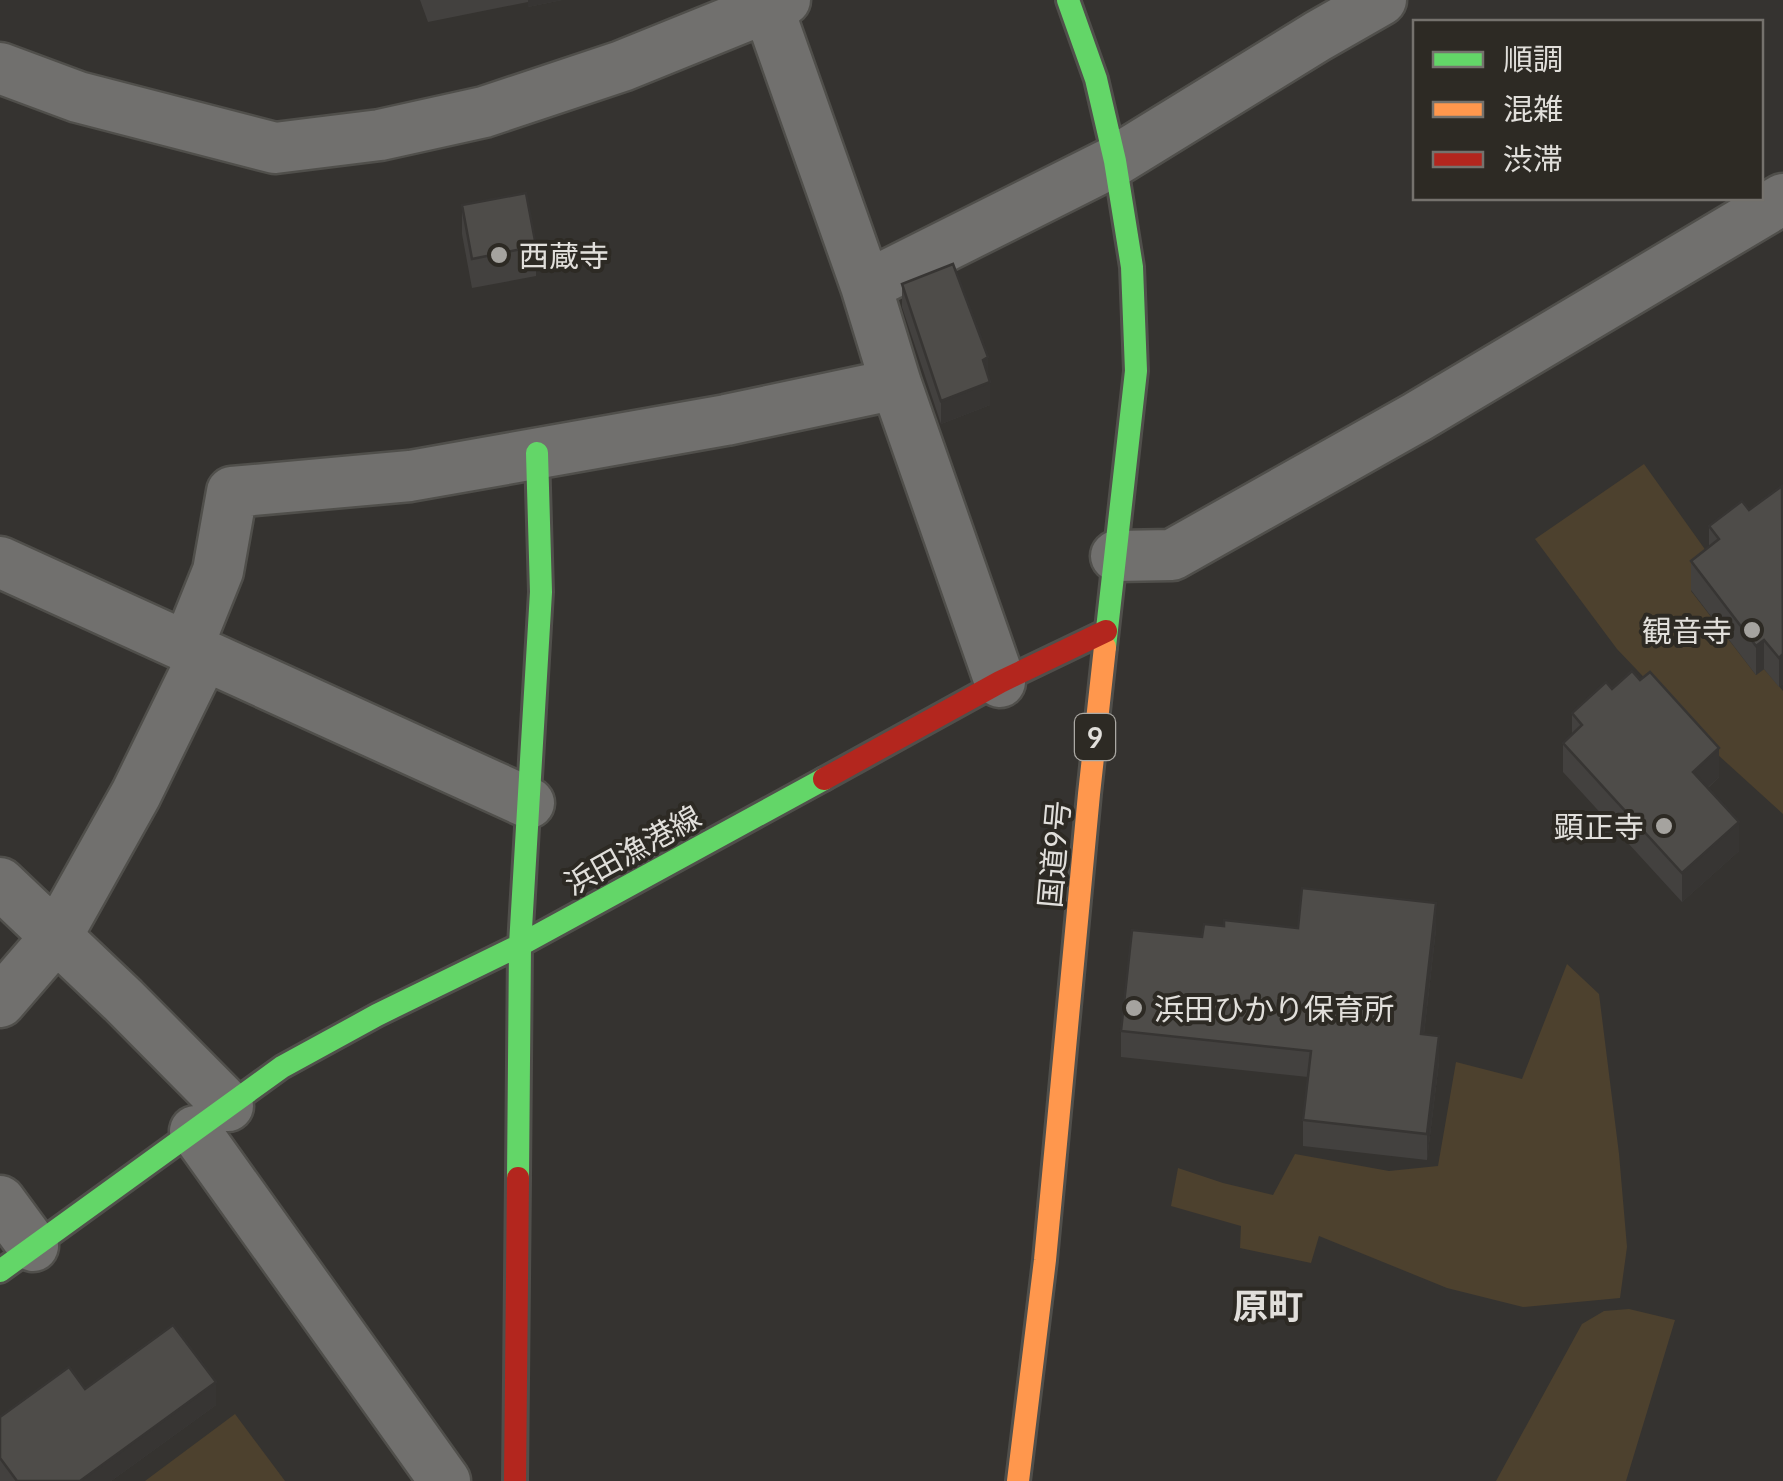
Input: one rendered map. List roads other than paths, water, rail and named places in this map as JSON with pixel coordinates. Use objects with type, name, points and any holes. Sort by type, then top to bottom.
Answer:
[{"type":"main road","name":"国道9号","points":[[1018,1481],[1045,1260],[1106,631],[1136,371],[1132,267],[1115,161],[1096,79],[1068,0]]},
{"type":"main road","points":[[515,1481],[520,945],[541,592],[537,453]]},
{"type":"main road","name":"浜田漁港線","points":[[17,1259],[282,1067],[520,945],[1000,682],[1106,631]]},
{"type":"street","points":[[866,286],[1115,161],[1381,0]]},
{"type":"street","points":[[0,68],[78,97],[275,148],[380,136],[484,112],[622,66],[777,4],[896,384],[1000,682]]},
{"type":"street","points":[[1116,556],[1172,555],[1417,417],[1783,198]]},
{"type":"street","points":[[0,1002],[56,937],[136,794],[196,652],[218,571],[232,492],[410,476],[726,420],[896,384]]},
{"type":"street","points":[[0,562],[529,804]]},
{"type":"street","points":[[0,883],[123,1000],[211,1118],[445,1481]]},
{"type":"street","points":[[0,1201],[17,1259]]},
{"type":"place","name":"西蔵寺","points":[[499,255]]},
{"type":"place","name":"観音寺","points":[[1752,630]]},
{"type":"place","name":"顕正寺","points":[[1664,826]]},
{"type":"place","name":"浜田ひかり保育所","points":[[1134,1008]]},
{"type":"district","name":"原町","points":[[1268,1305]]}]
